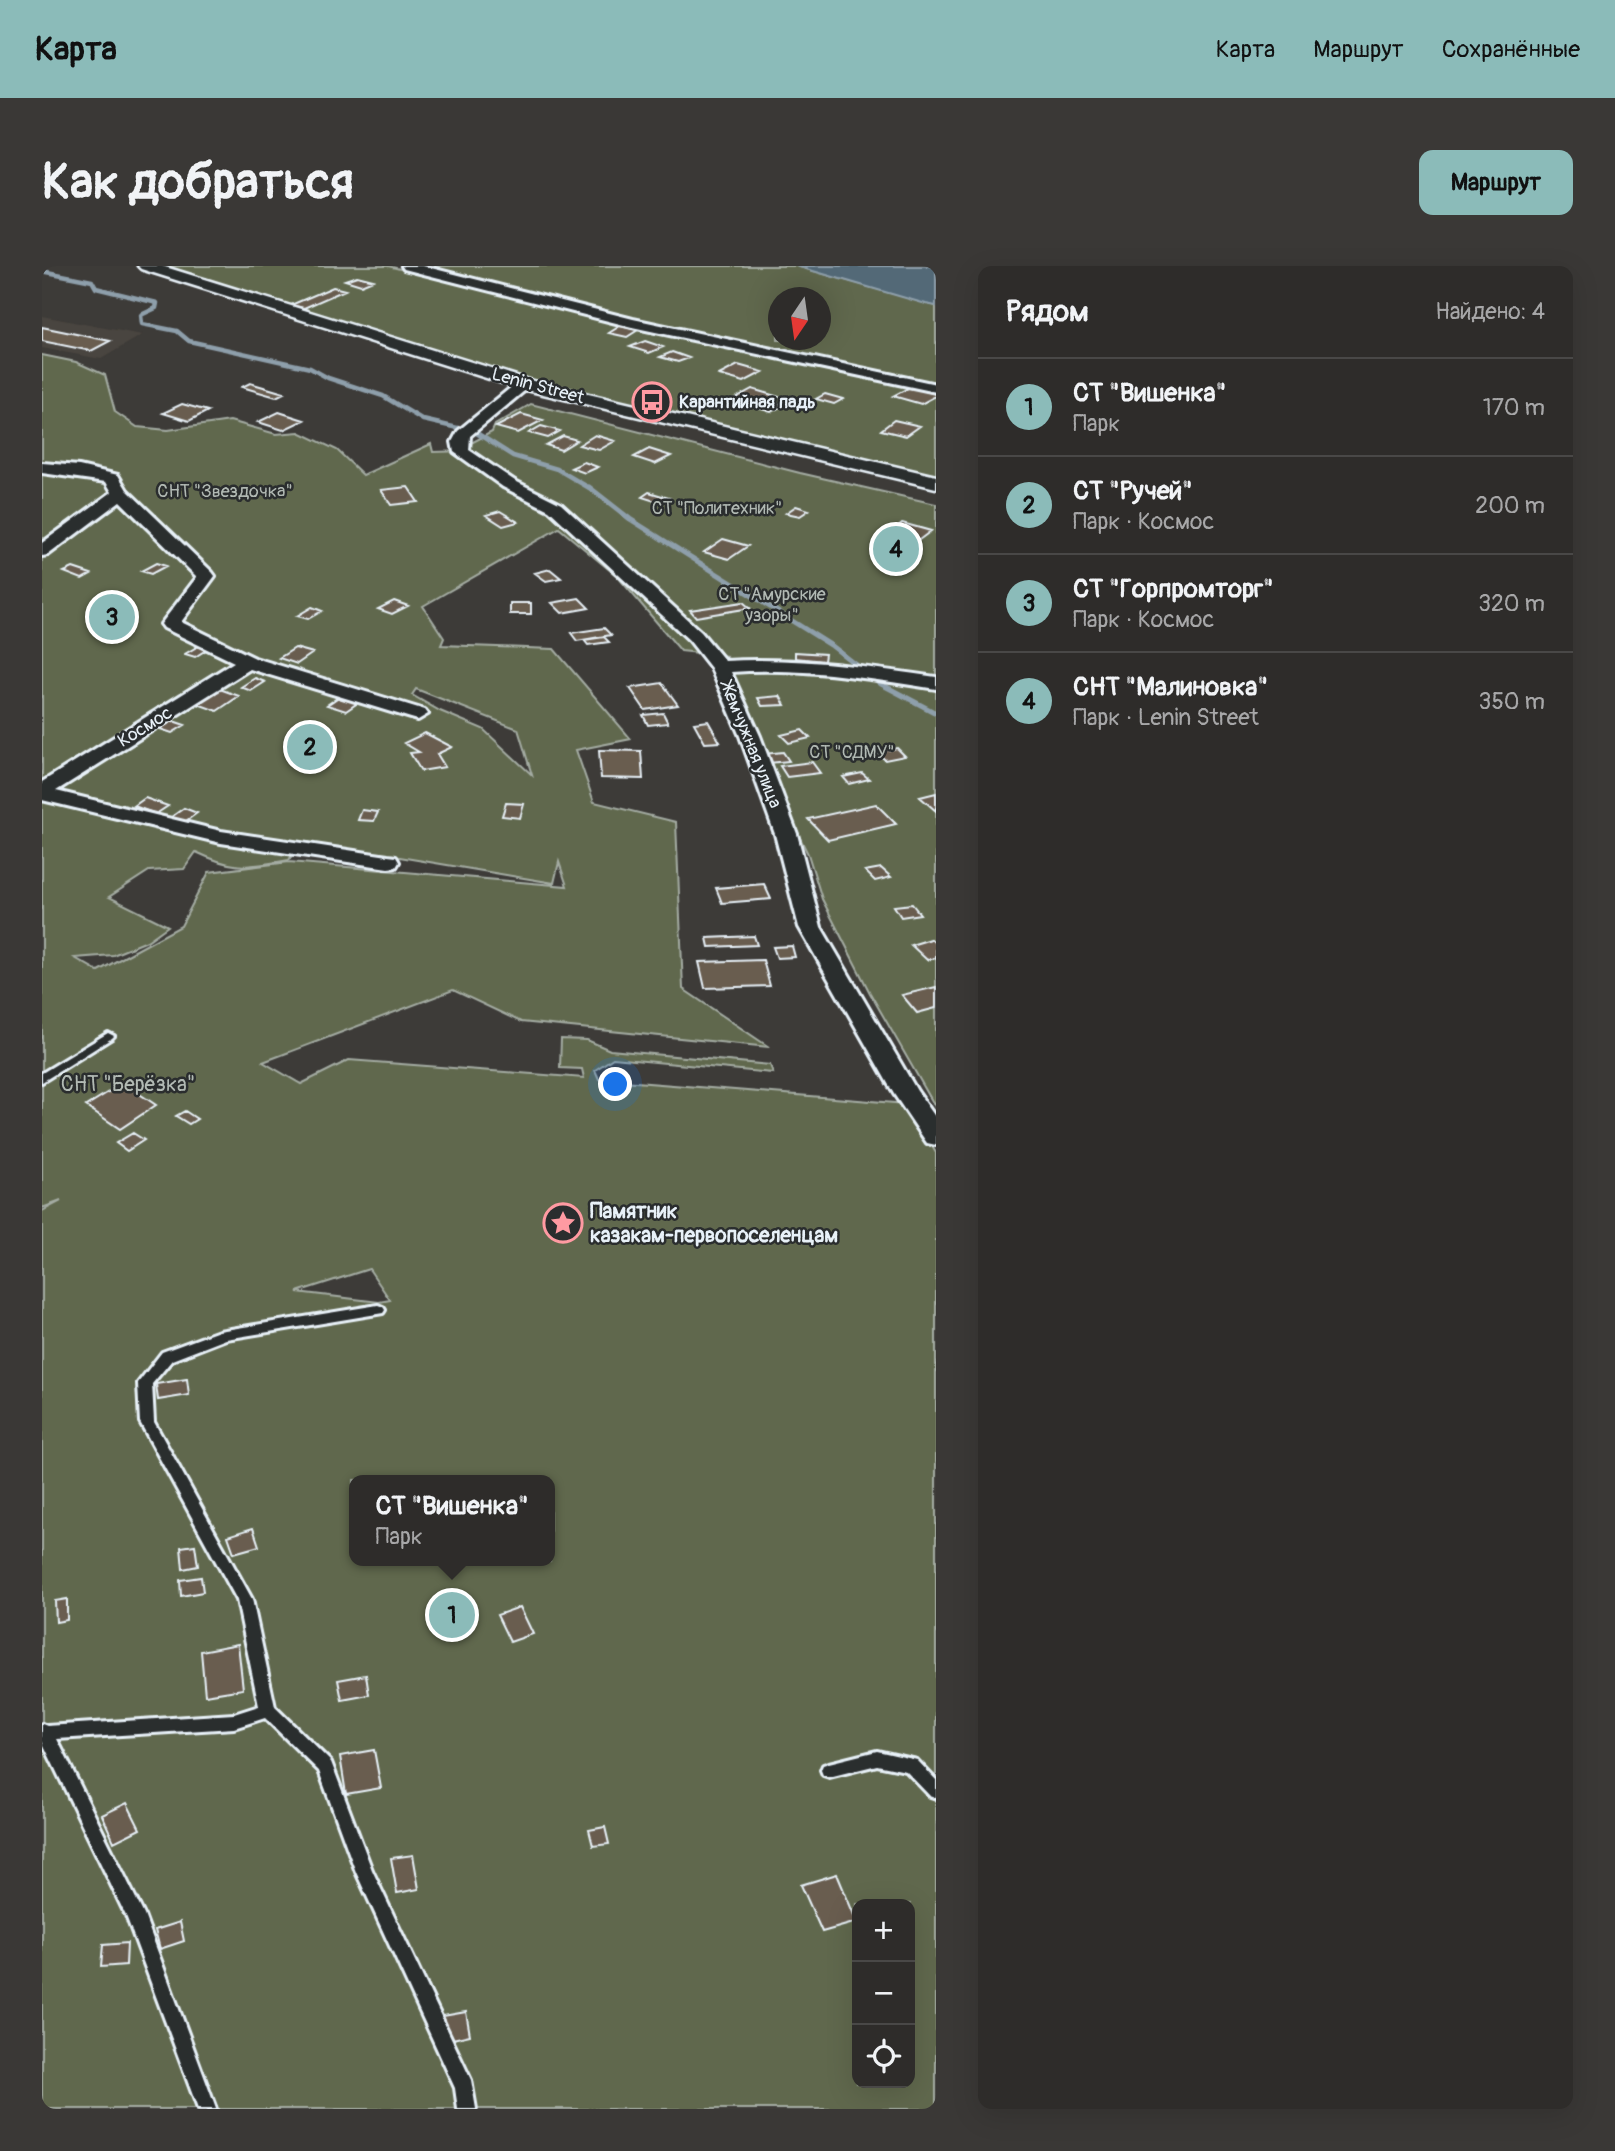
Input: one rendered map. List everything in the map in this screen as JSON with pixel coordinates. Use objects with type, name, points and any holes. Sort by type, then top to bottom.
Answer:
[{"type":"street","name":"Lenin Street","points":[[146,266],[524,384],[936,482]]},
{"type":"street","points":[[408,266],[632,323],[936,388]]},
{"type":"street","name":"Жемчужная улица","points":[[524,384],[468,430],[460,442],[462,452],[509,484],[555,507],[695,636],[720,667],[750,736],[786,834],[810,927],[906,1094],[936,1136]]},
{"type":"street","points":[[42,468],[79,471],[112,478],[121,493],[206,576],[170,624],[248,662],[418,713]]},
{"type":"street","points":[[42,551],[121,493]]},
{"type":"street","name":"Космос","points":[[42,792],[248,662]]},
{"type":"street","points":[[720,667],[768,664],[844,669],[936,682]]},
{"type":"street","points":[[42,792],[221,837],[388,862]]},
{"type":"lane","points":[[42,1077],[108,1036]]},
{"type":"lane","points":[[378,1310],[224,1334],[167,1356],[145,1383],[147,1422],[244,1599],[268,1710],[325,1767],[364,1872],[464,2087],[467,2109]]},
{"type":"lane","points":[[206,2109],[135,1915],[43,1732],[234,1721],[268,1710]]},
{"type":"lane","points":[[829,1770],[877,1758],[911,1765],[936,1791]]},
{"type":"shaded area","points":[[42,316],[142,335],[101,359],[42,348]]},
{"type":"green space","points":[[161,266],[388,266],[646,330],[886,379],[936,394],[936,479],[545,385]]},
{"type":"green space","points":[[412,266],[796,266],[936,306],[936,387],[774,350],[831,350],[831,287],[768,287],[768,349],[707,337]]},
{"type":"green space","points":[[42,355],[76,362],[105,375],[115,412],[137,427],[168,430],[230,421],[276,434],[299,432],[337,450],[363,475],[431,444],[433,452],[467,451],[471,443],[492,432],[495,425],[531,404],[800,473],[936,504],[936,1108],[870,993],[822,899],[808,854],[773,783],[750,712],[729,673],[727,656],[681,651],[618,577],[559,528],[423,606],[444,638],[441,645],[554,649],[631,739],[576,750],[594,802],[676,822],[683,989],[769,1047],[521,1022],[453,990],[263,1062],[301,1084],[349,1060],[584,1078],[582,1069],[560,1068],[561,1039],[587,1040],[610,1050],[770,1065],[773,1073],[613,1058],[595,1070],[599,1079],[907,1104],[936,1153],[936,2109],[42,2109],[42,1211],[61,1201],[42,1208]],"holes":[[[416,689],[518,729],[532,775],[483,729],[440,711],[412,695]],[[299,844],[376,853],[554,883],[559,862],[567,886],[289,862],[209,872],[181,926],[98,971],[75,958],[113,955],[147,941],[168,926],[109,897],[149,871],[184,869],[196,852],[221,862],[241,866],[289,860]],[[369,1269],[390,1300],[379,1302],[297,1292]]]},
{"type":"water","points":[[796,266],[936,266],[936,306],[926,304]]},
{"type":"building","points":[[357,276],[373,280],[361,285],[345,280]]},
{"type":"building","points":[[333,287],[345,290],[304,308],[291,305]]},
{"type":"building","points":[[620,326],[638,330],[627,337],[609,333]]},
{"type":"building","points":[[42,327],[110,341],[91,351],[42,341]]},
{"type":"building","points":[[645,341],[663,347],[649,353],[630,347]]},
{"type":"building","points":[[672,352],[689,358],[678,362],[660,357]]},
{"type":"building","points":[[738,365],[763,372],[744,382],[719,375]]},
{"type":"building","points":[[250,383],[284,393],[276,397],[242,387]]},
{"type":"building","points":[[910,387],[936,396],[921,404],[893,396]]},
{"type":"building","points":[[752,389],[779,397],[761,406],[734,399]]},
{"type":"building","points":[[825,394],[843,399],[834,404],[816,399]]},
{"type":"building","points":[[771,401],[784,405],[771,412],[758,408]]},
{"type":"building","points":[[182,404],[208,411],[189,421],[163,413]]},
{"type":"building","points":[[279,412],[304,420],[283,430],[258,422]]},
{"type":"building","points":[[521,414],[543,420],[518,433],[496,427]]},
{"type":"building","points":[[894,420],[920,426],[906,436],[881,430]]},
{"type":"building","points":[[541,426],[560,431],[548,438],[529,433]]},
{"type":"building","points":[[595,435],[615,441],[599,450],[579,445]]},
{"type":"building","points":[[563,436],[577,440],[561,450],[546,445]]},
{"type":"building","points":[[649,449],[671,456],[655,464],[634,457]]},
{"type":"building","points":[[584,462],[598,467],[585,473],[571,468]]},
{"type":"building","points":[[408,487],[418,502],[391,505],[381,490]]},
{"type":"building","points":[[649,492],[669,498],[661,503],[642,497]]},
{"type":"building","points":[[796,506],[809,510],[800,516],[786,513]]},
{"type":"building","points":[[500,511],[518,522],[503,526],[486,515]]},
{"type":"building","points":[[902,523],[931,531],[915,543],[887,535]]},
{"type":"building","points":[[723,539],[748,546],[729,559],[704,552]]},
{"type":"building","points":[[156,563],[166,566],[151,574],[141,571]]},
{"type":"building","points":[[73,568],[91,574],[82,579],[64,572]]},
{"type":"building","points":[[550,569],[561,578],[546,581],[535,573]]},
{"type":"building","points":[[579,598],[589,608],[562,613],[552,603]]},
{"type":"building","points":[[394,601],[408,606],[392,614],[378,609]]},
{"type":"building","points":[[743,602],[750,608],[696,617],[690,610]]},
{"type":"building","points":[[510,603],[531,603],[531,614],[510,614]]},
{"type":"building","points":[[312,607],[322,611],[308,619],[297,616]]},
{"type":"building","points":[[604,628],[611,635],[577,641],[571,633]]},
{"type":"building","points":[[604,637],[609,642],[588,645],[584,640]]},
{"type":"building","points":[[200,645],[209,648],[195,657],[185,654]]},
{"type":"building","points":[[295,648],[313,653],[297,664],[279,658]]},
{"type":"building","points":[[795,652],[825,654],[824,661],[795,658]]},
{"type":"building","points":[[255,678],[265,682],[251,691],[241,687]]},
{"type":"building","points":[[662,683],[678,705],[645,710],[630,688]]},
{"type":"building","points":[[217,688],[239,696],[217,711],[195,703]]},
{"type":"building","points":[[340,696],[359,702],[346,711],[327,705]]},
{"type":"building","points":[[780,696],[785,705],[762,706],[758,698]]},
{"type":"building","points":[[663,713],[668,723],[648,725],[643,715]]},
{"type":"building","points":[[173,721],[185,725],[172,733],[160,729]]},
{"type":"building","points":[[708,721],[720,742],[705,743],[694,723]]},
{"type":"building","points":[[802,730],[810,738],[789,743],[781,735]]},
{"type":"building","points":[[425,733],[452,747],[437,754],[445,767],[421,771],[410,753],[419,752],[404,743]]},
{"type":"building","points":[[897,748],[905,756],[885,760],[877,752]]},
{"type":"building","points":[[599,750],[641,751],[643,779],[601,778]]},
{"type":"building","points":[[783,752],[789,761],[769,763],[763,754]]},
{"type":"building","points":[[812,762],[820,773],[787,777],[780,766]]},
{"type":"building","points":[[862,773],[869,779],[849,784],[843,777]]},
{"type":"building","points":[[936,793],[936,811],[920,797]]},
{"type":"building","points":[[145,798],[168,806],[156,814],[134,806]]},
{"type":"building","points":[[506,803],[524,804],[520,818],[502,816]]},
{"type":"building","points":[[876,804],[896,824],[828,840],[808,819]]},
{"type":"building","points":[[184,808],[197,813],[183,823],[170,818]]},
{"type":"building","points":[[362,810],[378,812],[374,821],[358,820]]},
{"type":"building","points":[[881,868],[891,877],[875,881],[865,871]]},
{"type":"building","points":[[764,884],[771,899],[722,903],[716,888]]},
{"type":"building","points":[[912,904],[920,914],[901,917],[894,906]]},
{"type":"building","points":[[754,936],[757,945],[709,947],[707,938]]},
{"type":"building","points":[[931,939],[936,944],[936,958],[927,960],[911,945]]},
{"type":"building","points":[[792,946],[795,957],[777,958],[773,947]]},
{"type":"building","points":[[763,960],[770,986],[705,988],[699,962]]},
{"type":"building","points":[[936,987],[936,1008],[917,1013],[902,995]]},
{"type":"building","points":[[123,1083],[156,1105],[120,1129],[86,1106]]},
{"type":"building","points":[[185,1111],[197,1119],[189,1124],[176,1116]]},
{"type":"building","points":[[133,1133],[144,1140],[127,1151],[116,1143]]},
{"type":"building","points":[[187,1379],[189,1395],[158,1400],[156,1384]]},
{"type":"building","points":[[253,1528],[259,1546],[234,1553],[228,1536]]},
{"type":"building","points":[[195,1545],[198,1566],[183,1569],[181,1547]]},
{"type":"building","points":[[201,1577],[203,1592],[181,1596],[180,1580]]},
{"type":"building","points":[[67,1599],[67,1620],[56,1622],[55,1601]]},
{"type":"building","points":[[520,1607],[533,1634],[510,1642],[497,1615]]},
{"type":"building","points":[[238,1644],[243,1689],[205,1695],[201,1651]]},
{"type":"building","points":[[366,1675],[369,1695],[342,1700],[338,1680]]},
{"type":"building","points":[[374,1750],[381,1788],[346,1794],[340,1756]]},
{"type":"building","points":[[127,1803],[140,1829],[114,1842],[102,1815]]},
{"type":"building","points":[[605,1827],[609,1844],[593,1846],[589,1830]]},
{"type":"building","points":[[413,1855],[419,1889],[397,1893],[391,1858]]},
{"type":"building","points":[[837,1874],[852,1910],[852,1923],[822,1932],[801,1885]]},
{"type":"building","points":[[180,1922],[184,1941],[160,1949],[155,1930]]},
{"type":"building","points":[[127,1943],[126,1965],[101,1967],[103,1945]]},
{"type":"building","points":[[466,2012],[470,2035],[448,2040],[443,2016]]},
{"type":"waterway","points":[[42,271],[92,281],[96,288],[157,303],[156,308],[141,315],[142,324],[177,331],[189,341],[310,368],[328,378],[383,396],[423,420],[475,432],[513,456],[557,469],[591,489]]},
{"type":"waterway","points":[[589,487],[630,519],[832,646],[881,684],[936,713]]},
{"type":"place","name":"Карантийная падь","points":[[652,402]]},
{"type":"place","name":"СНТ \"Малиновка\"","points":[[896,549]]},
{"type":"place","name":"СТ \"Горпромторг\"","points":[[112,617]]},
{"type":"place","name":"СТ \"Ручей\"","points":[[310,747]]},
{"type":"place","name":"Памятник казакам-первопоселенцам","points":[[563,1223]]},
{"type":"place","name":"СТ \"Вишенка\"","points":[[452,1615]]},
{"type":"park label","name":"СНТ \"Звездочка\"","points":[[225,491]]},
{"type":"park label","name":"СТ \"Политехник\"","points":[[717,508]]},
{"type":"park label","name":"СТ \"Амурские узоры\"","points":[[772,604]]},
{"type":"park label","name":"СТ \"СДМУ\"","points":[[852,752]]},
{"type":"park label","name":"СНТ \"Берёзка\"","points":[[128,1084]]}]
